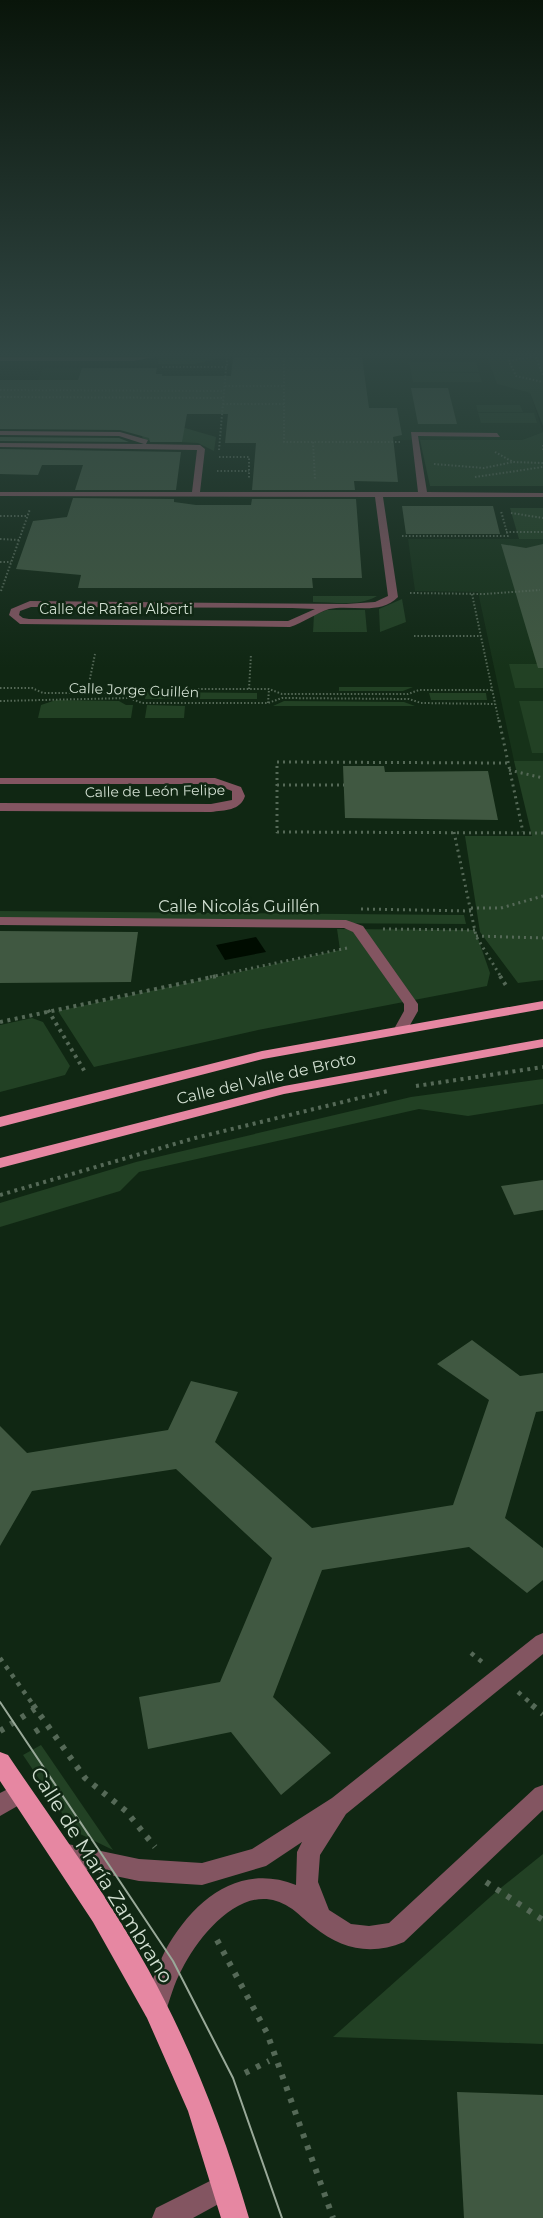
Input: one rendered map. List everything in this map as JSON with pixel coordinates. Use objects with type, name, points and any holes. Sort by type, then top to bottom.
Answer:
[{"type":"main road","name":"Calle del Valle de Broto","points":[[0,1122],[262,1055],[543,1005]]},
{"type":"main road","name":"Calle del Valle de Broto","points":[[0,1163],[284,1090],[543,1043]]},
{"type":"main road","name":"Calle de María Zambrano","points":[[0,1762],[10,1799],[63,1854],[110,1928],[155,2007],[200,2104],[235,2218]]},
{"type":"street","points":[[196,494],[199,461]]},
{"type":"street","points":[[415,461],[423,495]]},
{"type":"street","points":[[0,494],[543,495]]},
{"type":"street","name":"Calle de Rafael Alberti","points":[[331,605],[290,624],[29,622],[20,621],[14,615],[16,609],[30,604],[381,605],[393,597],[380,495]]},
{"type":"street","name":"Calle de Rafael Alberti","points":[[270,605],[298,610],[302,617],[300,620]]},
{"type":"street","name":"Calle de León Felipe","points":[[0,781],[215,782],[229,784],[237,789],[239,796],[237,802],[229,806],[211,808],[0,807]]},
{"type":"street","name":"Calle Nicolás Guillén","points":[[0,921],[334,923],[358,929],[411,1004],[411,1011],[401,1029]]},
{"type":"street","points":[[63,1854],[139,1870],[212,1873],[258,1858],[340,1805],[543,1642]]},
{"type":"street","points":[[155,2007],[173,1961],[184,1941],[226,1896],[255,1888],[274,1889],[292,1895],[344,1935],[367,1940],[395,1934],[543,1795]]},
{"type":"street","points":[[322,1919],[306,1882],[309,1852],[340,1805]]},
{"type":"street","points":[[166,2218],[226,2186]]},
{"type":"path","points":[[249,461],[249,486]]},
{"type":"path","points":[[314,461],[315,486]]},
{"type":"path","points":[[431,464],[476,469],[497,467],[513,462]]},
{"type":"path","points":[[475,477],[543,467]]},
{"type":"path","points":[[217,471],[249,471]]},
{"type":"path","points":[[1,591],[33,502]]},
{"type":"path","points":[[401,536],[508,536],[499,504]]},
{"type":"path","points":[[501,512],[543,518]]},
{"type":"path","points":[[0,516],[28,516]]},
{"type":"path","points":[[506,531],[543,532]]},
{"type":"path","points":[[0,539],[20,540]]},
{"type":"path","points":[[0,562],[11,562]]},
{"type":"path","points":[[407,593],[472,594],[540,590]]},
{"type":"path","points":[[472,594],[523,832]]},
{"type":"path","points":[[414,636],[481,636]]},
{"type":"path","name":"Calle Jorge Guillén","points":[[87,693],[95,654]]},
{"type":"path","points":[[249,689],[251,654]]},
{"type":"path","name":"Calle Jorge Guillén","points":[[0,688],[32,688],[43,693],[130,693],[141,689],[269,689],[282,694],[408,696],[421,703],[495,704]]},
{"type":"path","points":[[268,703],[269,689]]},
{"type":"path","name":"Calle Jorge Guillén","points":[[0,701],[43,698],[129,698],[142,703],[268,703],[282,698],[408,696],[419,690],[492,690]]},
{"type":"path","points":[[507,763],[277,762],[277,832],[543,833]]},
{"type":"path","points":[[509,770],[543,778]]},
{"type":"path","points":[[277,785],[344,785]]},
{"type":"path","points":[[454,832],[476,936],[507,987]]},
{"type":"path","points":[[470,908],[501,908],[543,896]]},
{"type":"path","points":[[476,936],[543,938]]},
{"type":"path","points":[[0,1022],[48,1010],[369,945]]},
{"type":"path","points":[[48,1010],[86,1072]]},
{"type":"path","points":[[407,1088],[543,1067]]},
{"type":"path","points":[[0,1195],[195,1138],[396,1090]]},
{"type":"path","points":[[0,1731],[35,1709]]},
{"type":"path","points":[[35,1732],[41,1728]]},
{"type":"path","points":[[468,1866],[497,1891],[543,1920]]},
{"type":"path","points":[[245,2073],[269,2061]]},
{"type":"shaded area","points":[[424,461],[543,461],[543,486],[430,486]]},
{"type":"shaded area","points":[[510,508],[543,508],[543,539],[519,539]]},
{"type":"shaded area","points":[[408,539],[543,539],[543,761],[514,761],[478,592],[415,591]]},
{"type":"shaded area","points":[[313,596],[377,596],[362,602],[346,603],[313,602]]},
{"type":"shaded area","points":[[402,599],[406,622],[380,632],[379,609]]},
{"type":"shaded area","points":[[327,610],[365,610],[367,632],[313,632],[314,615]]},
{"type":"shaded area","points":[[509,664],[543,664],[543,688],[515,688]]},
{"type":"shaded area","points":[[339,687],[413,687],[403,691],[339,691]]},
{"type":"shaded area","points":[[146,692],[257,693],[257,699],[145,699]]},
{"type":"shaded area","points":[[429,693],[486,693],[487,700],[431,700]]},
{"type":"shaded area","points":[[56,700],[119,701],[126,705],[133,705],[131,718],[38,718],[41,705]]},
{"type":"shaded area","points":[[284,701],[404,702],[415,706],[273,706]]},
{"type":"shaded area","points":[[519,701],[543,701],[543,753],[532,753]]},
{"type":"shaded area","points":[[147,705],[185,706],[184,718],[145,718]]},
{"type":"shaded area","points":[[514,761],[543,761],[543,980],[518,983],[480,932],[465,836],[532,836]]},
{"type":"shaded area","points":[[0,911],[464,915],[466,924],[0,921]]},
{"type":"shaded area","points":[[337,929],[475,930],[490,973],[487,986],[258,1030],[94,1067],[58,1011],[340,950]]},
{"type":"shaded area","points":[[256,937],[266,952],[225,960],[216,945]]},
{"type":"shaded area","points":[[32,1018],[43,1022],[70,1066],[65,1075],[0,1092],[0,1025]]},
{"type":"shaded area","points":[[543,1079],[543,1104],[468,1116],[419,1109],[139,1172],[120,1191],[0,1227],[0,1203],[136,1162],[411,1097]]},
{"type":"shaded area","points":[[41,1745],[113,1850],[74,1831],[23,1755]]},
{"type":"shaded area","points":[[543,1854],[543,2044],[333,2037],[497,1891]]},
{"type":"building","points":[[0,461],[180,461],[176,490],[75,490],[83,465],[42,465],[38,475],[0,474]]},
{"type":"building","points":[[255,461],[396,461],[398,482],[354,481],[355,490],[252,490]]},
{"type":"building","points":[[73,498],[174,499],[174,502],[196,505],[251,505],[252,499],[356,499],[362,578],[312,578],[313,588],[78,588],[81,575],[16,569],[33,521],[67,517]]},
{"type":"building","points":[[402,506],[493,506],[500,534],[406,534]]},
{"type":"building","points":[[501,544],[526,548],[543,544],[543,668],[538,668]]},
{"type":"building","points":[[343,766],[384,766],[385,772],[488,771],[498,820],[345,818]]},
{"type":"building","points":[[0,931],[138,932],[131,982],[0,983]]},
{"type":"building","points":[[543,1180],[543,1210],[514,1215],[501,1186]]},
{"type":"building","points":[[472,1340],[520,1376],[543,1373],[543,1411],[536,1412],[505,1518],[543,1548],[543,1580],[527,1593],[469,1547],[322,1570],[273,1697],[331,1753],[281,1795],[231,1732],[148,1749],[139,1697],[220,1682],[272,1558],[176,1469],[32,1491],[0,1546],[0,1426],[27,1453],[168,1430],[191,1381],[238,1392],[215,1442],[312,1528],[453,1505],[489,1400],[437,1364]]},
{"type":"building","points":[[457,2092],[543,2095],[543,2218],[464,2218]]},
{"type":"tram line","points":[[0,1702],[173,1961],[233,2078],[282,2218]]}]
